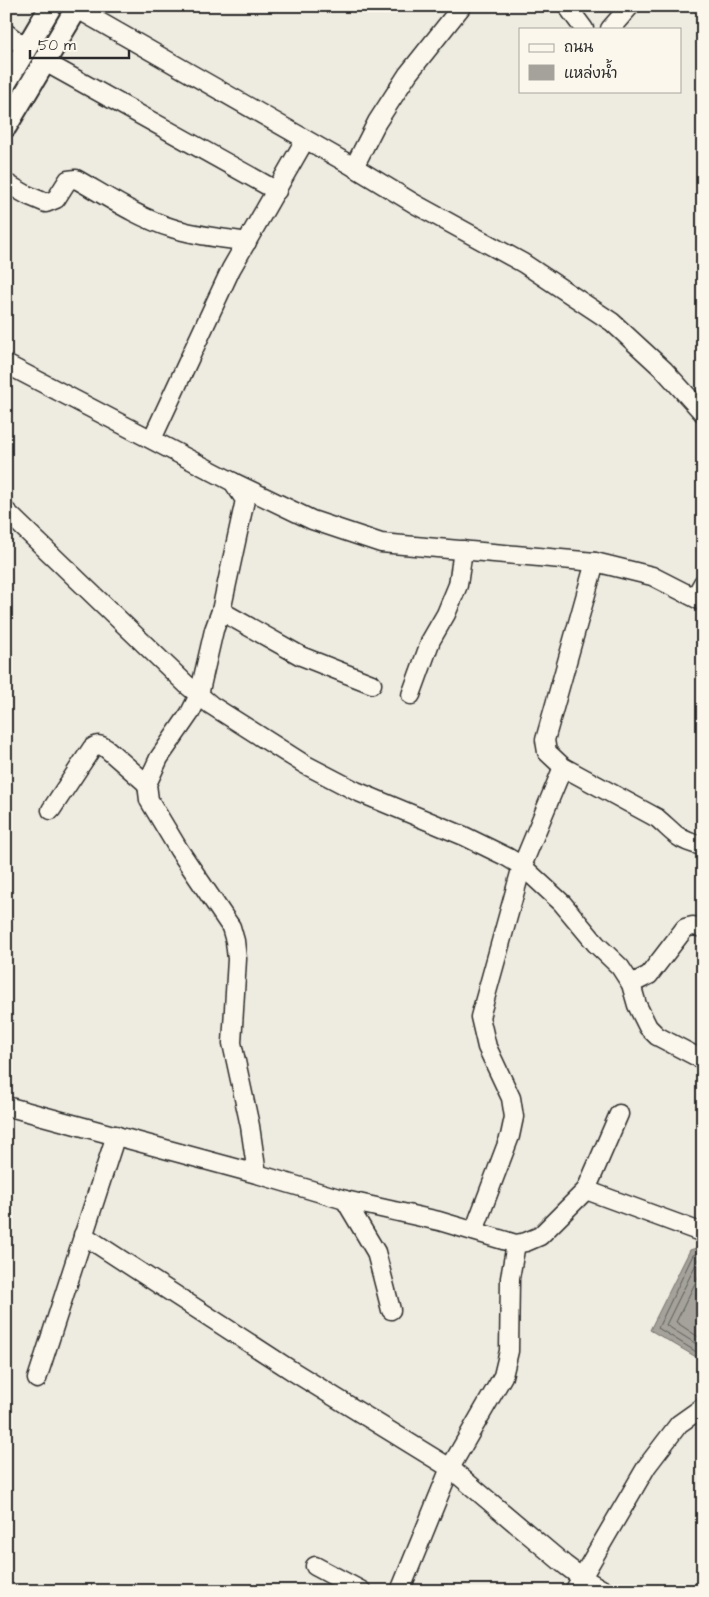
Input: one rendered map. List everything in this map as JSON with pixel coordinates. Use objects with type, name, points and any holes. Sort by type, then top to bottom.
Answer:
[{"type":"main road","points":[[6,82],[51,6]]},
{"type":"main road","points":[[6,126],[45,62],[75,7]]},
{"type":"street","points":[[354,167],[377,122],[408,74],[462,6]]},
{"type":"street","points":[[567,6],[583,28]]},
{"type":"street","points":[[611,28],[630,6]]},
{"type":"street","points":[[75,7],[415,204],[522,263],[612,322],[664,370],[703,413]]},
{"type":"street","points":[[6,34],[26,48]]},
{"type":"street","points":[[45,62],[277,191]]},
{"type":"street","points":[[152,439],[232,269],[306,140]]},
{"type":"street","points":[[6,183],[27,196],[46,203],[56,199],[68,180],[76,179],[149,219],[171,228],[194,234],[248,242]]},
{"type":"street","points":[[6,364],[233,482],[312,520],[381,543],[596,562],[652,576],[700,594]]},
{"type":"street","points":[[233,482],[245,500],[221,611],[214,630],[199,695],[190,713],[159,758],[147,784],[149,800],[179,850],[231,926],[237,959],[232,1043],[250,1126],[257,1174]]},
{"type":"street","points":[[6,511],[211,705],[312,768],[356,791],[464,836],[507,856],[522,866],[562,903],[596,944],[620,967],[631,984],[637,1005],[648,1027],[657,1036],[703,1060]]},
{"type":"street","points":[[411,695],[431,640],[446,614],[458,585],[463,550]]},
{"type":"street","points":[[596,562],[545,740],[548,752],[563,767],[657,818],[676,835],[686,841],[703,846]]},
{"type":"street","points":[[221,611],[301,656],[372,684]]},
{"type":"street","points":[[52,810],[92,748],[100,744],[147,784]]},
{"type":"street","points":[[474,1231],[510,1136],[514,1117],[511,1098],[487,1046],[480,1017],[522,866],[563,767]]},
{"type":"street","points":[[631,984],[649,975],[685,928],[693,926],[703,928]]},
{"type":"street","points":[[6,1106],[257,1174],[345,1200],[440,1221],[516,1244],[540,1236],[586,1190],[619,1114]]},
{"type":"street","points":[[37,1379],[116,1135]]},
{"type":"street","points":[[586,1190],[703,1233]]},
{"type":"street","points":[[345,1200],[376,1252],[391,1310]]},
{"type":"street","points":[[83,1235],[294,1372],[450,1468],[578,1584],[605,1591]]},
{"type":"street","points":[[400,1591],[450,1468],[503,1376],[509,1351],[510,1278],[516,1244]]},
{"type":"street","points":[[578,1584],[647,1466],[679,1424],[703,1407]]},
{"type":"street","points":[[315,1566],[362,1591]]},
{"type":"water","points":[[702,1246],[703,1361],[650,1330],[690,1250]]}]
